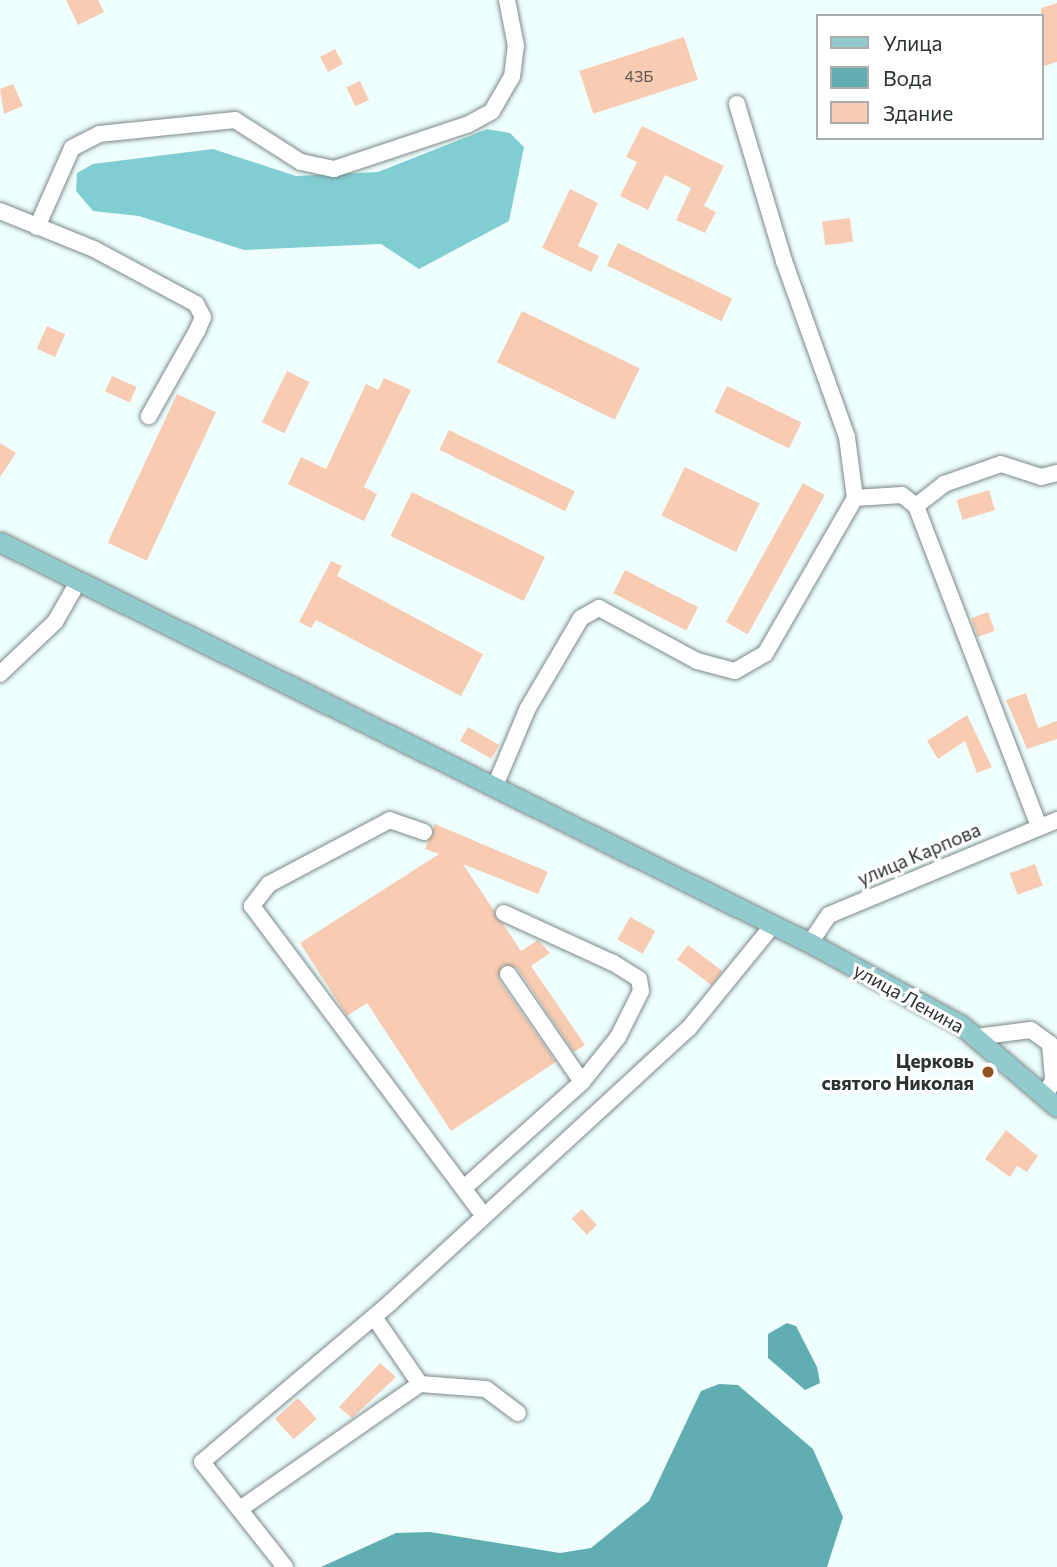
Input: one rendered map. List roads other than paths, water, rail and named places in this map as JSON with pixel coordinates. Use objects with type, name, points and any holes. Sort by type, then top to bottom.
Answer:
[{"type":"main road","name":"улица Ленина","points":[[0,542],[810,943],[976,1037],[1051,1101]]},
{"type":"street","points":[[37,227],[72,148],[99,134],[235,120],[301,162],[334,169],[469,124],[503,99],[512,77],[516,46],[507,0]]},
{"type":"street","points":[[495,786],[528,708],[581,618],[598,608],[697,661],[736,671],[765,654],[855,498],[847,437],[784,261],[737,104]]},
{"type":"street","points":[[0,211],[94,249],[196,304],[203,317],[149,416]]},
{"type":"street","points":[[916,506],[944,484],[1001,464],[1041,477],[1057,473]]},
{"type":"street","points":[[855,498],[902,495],[916,506],[1039,827]]},
{"type":"street","points":[[0,674],[55,622],[78,582]]},
{"type":"street","points":[[424,832],[390,820],[269,884],[252,906],[484,1216]]},
{"type":"street","name":"улица Карпова","points":[[810,943],[829,915],[1057,820]]},
{"type":"street","points":[[464,1188],[582,1082],[618,1037],[641,991],[639,979],[504,913]]},
{"type":"street","points":[[285,1567],[202,1462],[374,1317],[689,1028],[773,925]]},
{"type":"street","points":[[508,974],[582,1082]]},
{"type":"street","points":[[976,1037],[1031,1030],[1050,1044],[1053,1080],[1051,1101]]},
{"type":"street","points":[[374,1317],[419,1384]]},
{"type":"street","points":[[240,1509],[419,1384],[486,1389],[518,1413]]},
{"type":"water","points":[[787,1323],[796,1326],[817,1367],[820,1383],[805,1390],[768,1358],[768,1334]]},
{"type":"water","points":[[719,1384],[738,1385],[813,1449],[843,1517],[827,1567],[321,1567],[396,1533],[430,1532],[560,1553],[591,1548],[649,1501],[701,1391]]},
{"type":"place","name":"Церковь святого Николая","points":[[988,1072]]}]
